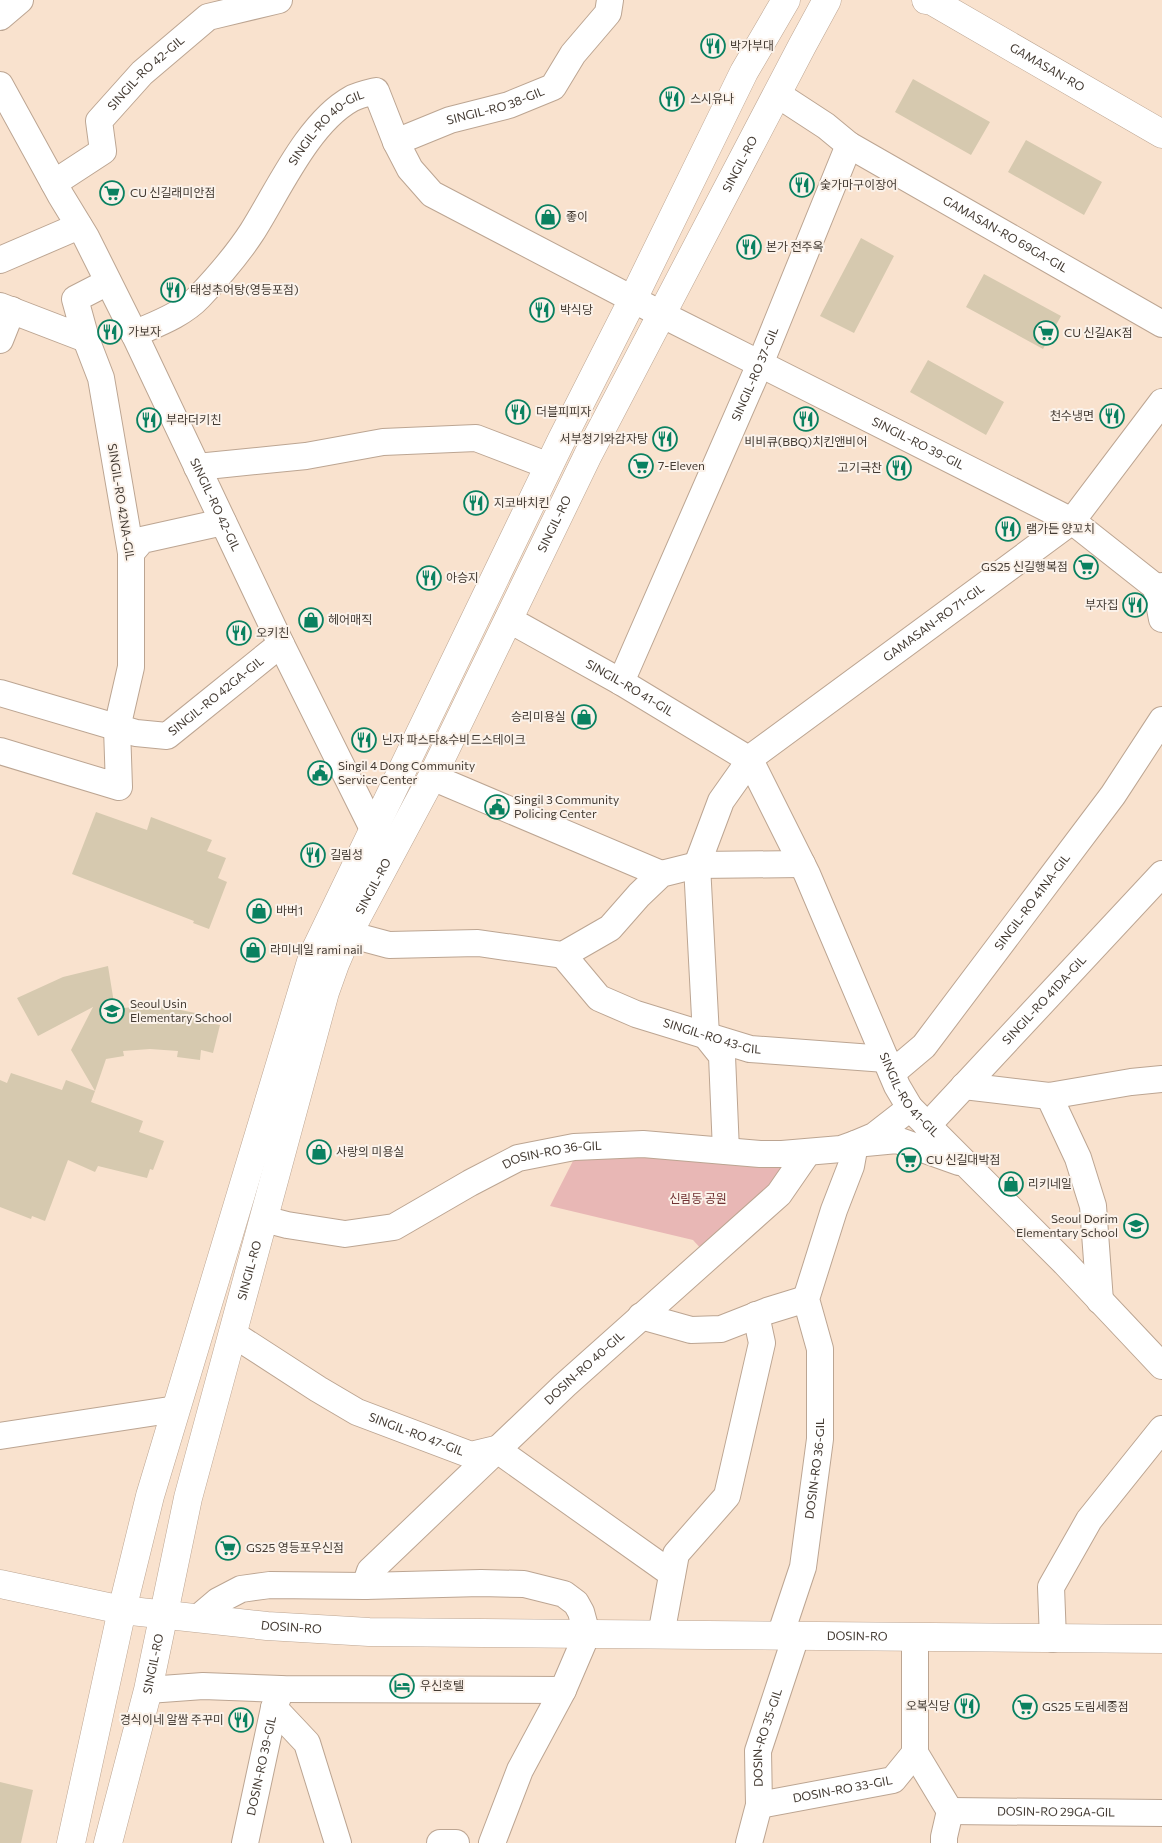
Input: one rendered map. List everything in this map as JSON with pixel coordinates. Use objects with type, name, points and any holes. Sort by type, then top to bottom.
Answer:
[{"type":"main road","name":"SINGIL-RO","points":[[108,1843],[148,1690],[188,1498],[335,964],[348,934],[432,777],[588,455],[827,0]]},
{"type":"main road","name":"GAMASAN-RO","points":[[930,0],[1162,134]]},
{"type":"main road","name":"SINGIL-RO","points":[[71,1843],[122,1610],[148,1506],[310,963],[327,924],[549,466],[780,2]]},
{"type":"main road","name":"DOSIN-RO","points":[[0,1584],[122,1610],[267,1626],[369,1632],[1162,1639]]},
{"type":"street","points":[[0,17],[20,0]]},
{"type":"street","name":"SINGIL-RO 42-GIL","points":[[54,183],[103,151],[99,121],[142,73],[207,13],[279,0]]},
{"type":"street","name":"SINGIL-RO 38-GIL","points":[[396,142],[450,120],[509,106],[553,87],[573,54],[608,13],[610,0]]},
{"type":"street","name":"SINGIL-RO 42-GIL","points":[[0,85],[108,282],[281,644],[373,829]]},
{"type":"street","name":"SINGIL-RO 40-GIL","points":[[134,334],[179,313],[198,298],[220,274],[250,234],[308,141],[328,116],[351,99],[376,91],[396,142],[410,169],[432,194],[661,314]]},
{"type":"street","points":[[777,94],[826,126],[849,145]]},
{"type":"street","name":"GAMASAN-RO 69GA-GIL","points":[[849,145],[1162,324]]},
{"type":"street","name":"SINGIL-RO 37-GIL","points":[[621,682],[760,364],[849,145]]},
{"type":"street","points":[[0,260],[79,226]]},
{"type":"street","name":"SINGIL-RO 42NA-GIL","points":[[108,282],[75,299],[86,339],[101,378],[131,553],[131,666],[117,728]]},
{"type":"street","points":[[0,340],[6,308],[86,339]]},
{"type":"street","name":"SINGIL-RO 39-GIL","points":[[661,314],[1072,521],[1160,589]]},
{"type":"street","name":"GAMASAN-RO 71-GIL","points":[[750,760],[1072,521],[1162,402]]},
{"type":"street","points":[[197,467],[306,456],[383,442],[476,438],[549,466]]},
{"type":"street","points":[[131,553],[142,540],[223,522]]},
{"type":"street","points":[[1160,589],[1162,619]]},
{"type":"street","name":"SINGIL-RO 41-GIL","points":[[508,619],[621,682],[750,760],[802,864],[889,1066],[919,1117],[1065,1263],[1162,1366]]},
{"type":"street","name":"SINGIL-RO 42GA-GIL","points":[[0,694],[136,733],[167,736],[281,644]]},
{"type":"street","name":"SINGIL-RO 41NA-GIL","points":[[889,1066],[924,1046],[1113,796],[1162,720]]},
{"type":"street","points":[[0,751],[119,787],[117,728]]},
{"type":"street","points":[[726,1150],[722,1056],[706,1036],[696,864],[721,801],[750,760]]},
{"type":"street","points":[[432,777],[661,874]]},
{"type":"street","points":[[348,934],[389,945],[478,943],[563,955],[610,928],[639,895],[661,874],[696,864],[802,864]]},
{"type":"street","name":"SINGIL-RO 41DA-GIL","points":[[919,1117],[964,1086],[1162,874]]},
{"type":"street","name":"SINGIL-RO 43-GIL","points":[[563,955],[599,998],[636,1014],[750,1049],[889,1066]]},
{"type":"street","points":[[964,1086],[1049,1096],[1131,1082],[1162,1079]]},
{"type":"street","points":[[1049,1096],[1078,1158],[1093,1206],[1100,1301]]},
{"type":"street","name":"DOSIN-RO 36-GIL","points":[[264,1219],[287,1225],[346,1234],[394,1227],[518,1158],[574,1147],[643,1144],[760,1154],[841,1149],[919,1117]]},
{"type":"street","name":"DOSIN-RO 36-GIL","points":[[855,1144],[897,1140],[964,1163]]},
{"type":"street","points":[[641,1316],[691,1330],[721,1329],[756,1315],[806,1299],[834,1210],[851,1166],[855,1144]]},
{"type":"street","name":"DOSIN-RO 40-GIL","points":[[364,1586],[370,1571],[496,1449],[641,1316],[779,1194],[808,1152]]},
{"type":"street","name":"DOSIN-RO 36-GIL","points":[[788,1636],[803,1567],[820,1439],[820,1349],[806,1299]]},
{"type":"street","points":[[661,1635],[676,1554],[727,1496],[762,1343],[756,1315]]},
{"type":"street","name":"SINGIL-RO 47-GIL","points":[[232,1334],[318,1390],[356,1412],[471,1455],[496,1449]]},
{"type":"street","points":[[0,1436],[176,1409]]},
{"type":"street","points":[[1053,1639],[1051,1587],[1089,1520],[1162,1429]]},
{"type":"street","points":[[496,1449],[672,1574]]},
{"type":"street","points":[[198,1618],[218,1601],[242,1589],[270,1586],[481,1583],[536,1586],[564,1594],[576,1603],[581,1612],[587,1634],[563,1690],[520,1770],[492,1843]]},
{"type":"street","name":"DOSIN-RO 35-GIL","points":[[750,1843],[758,1805],[758,1751],[788,1636]]},
{"type":"street","points":[[915,1638],[915,1753],[950,1811],[944,1843]]},
{"type":"street","points":[[148,1690],[203,1686],[278,1699],[563,1690]]},
{"type":"street","points":[[278,1699],[307,1742],[338,1843]]},
{"type":"street","name":"DOSIN-RO 39-GIL","points":[[245,1843],[278,1699]]},
{"type":"street","name":"DOSIN-RO 33-GIL","points":[[758,1805],[893,1780],[915,1753]]},
{"type":"street","name":"DOSIN-RO 29GA-GIL","points":[[950,1811],[1162,1813]]},
{"type":"street","points":[[440,1843],[456,1843]]},
{"type":"green space","name":"신림동 공원","points":[[575,1157],[797,1159],[704,1252],[693,1240],[550,1206]]},
{"type":"building","points":[[913,79],[990,122],[971,155],[895,112]]},
{"type":"building","points":[[1026,140],[1102,182],[1084,215],[1008,172]]},
{"type":"building","points":[[861,238],[894,256],[854,333],[820,316]]},
{"type":"building","points":[[984,274],[1061,316],[1043,349],[966,307]]},
{"type":"building","points":[[928,360],[1004,402],[986,435],[910,392]]},
{"type":"building","points":[[96,812],[147,830],[151,817],[212,840],[207,851],[226,858],[218,878],[227,882],[209,929],[193,923],[194,921],[72,874]]},
{"type":"building","points":[[108,966],[115,1009],[141,1006],[166,1007],[210,1016],[209,1023],[220,1025],[213,1053],[201,1050],[200,1060],[177,1057],[178,1051],[150,1049],[123,1051],[124,1056],[106,1059],[95,1091],[71,1050],[93,1007],[38,1036],[17,998],[63,977]]},
{"type":"building","points":[[11,1073],[62,1090],[66,1080],[95,1091],[91,1102],[143,1121],[139,1132],[164,1141],[153,1170],[150,1169],[147,1178],[98,1166],[95,1172],[68,1160],[45,1221],[32,1216],[31,1219],[0,1207],[0,1080],[7,1083]]},
{"type":"building","points":[[0,1782],[33,1790],[21,1843],[0,1843]]},
{"type":"place","name":"박가부대","points":[[713,46]]},
{"type":"place","name":"스시유나","points":[[672,99]]},
{"type":"place","name":"숯가마구이장어","points":[[802,185]]},
{"type":"place","name":"CU 신길래미안점","points":[[112,193]]},
{"type":"place","name":"좋이","points":[[548,217]]},
{"type":"place","name":"본가 전주옥","points":[[749,247]]},
{"type":"place","name":"태성추어탕(영등포점)","points":[[173,290]]},
{"type":"place","name":"박식당","points":[[542,310]]},
{"type":"place","name":"가보자","points":[[110,332]]},
{"type":"place","name":"CU 신길AK점","points":[[1046,333]]},
{"type":"place","name":"더블피피자","points":[[518,412]]},
{"type":"place","name":"천수냉면","points":[[1112,416]]},
{"type":"place","name":"비비큐(BBQ)치킨앤비어","points":[[806,419]]},
{"type":"place","name":"부라더키친","points":[[149,420]]},
{"type":"place","name":"서부청기와감자탕","points":[[665,439]]},
{"type":"place","name":"7-Eleven","points":[[641,466]]},
{"type":"place","name":"고기극찬","points":[[899,468]]},
{"type":"place","name":"지코바치킨","points":[[476,503]]},
{"type":"place","name":"램가든 양꼬치","points":[[1008,529]]},
{"type":"place","name":"GS25 신길행복점","points":[[1086,567]]},
{"type":"place","name":"아승지","points":[[429,578]]},
{"type":"place","name":"부자집","points":[[1135,605]]},
{"type":"place","name":"헤어매직","points":[[311,620]]},
{"type":"place","name":"오키친","points":[[239,633]]},
{"type":"place","name":"승리미용실","points":[[584,717]]},
{"type":"place","name":"닌자 파스타&수비드스테이크","points":[[364,740]]},
{"type":"place","name":"Singil 4 Dong Community Service Center","points":[[320,773]]},
{"type":"place","name":"Singil 3 Community Policing Center","points":[[497,807]]},
{"type":"place","name":"길림성","points":[[313,855]]},
{"type":"place","name":"바버1","points":[[259,911]]},
{"type":"place","name":"라미네일 rami nail","points":[[253,950]]},
{"type":"place","name":"Seoul Usin Elementary School","points":[[112,1011]]},
{"type":"place","name":"사랑의 미용실","points":[[319,1152]]},
{"type":"place","name":"CU 신길대박점","points":[[909,1160]]},
{"type":"place","name":"리키네일","points":[[1011,1184]]},
{"type":"place","name":"Seoul Dorim Elementary School","points":[[1136,1226]]},
{"type":"place","name":"GS25 영등포우신점","points":[[228,1548]]},
{"type":"place","name":"우신호텔","points":[[402,1686]]},
{"type":"place","name":"오복식당","points":[[967,1706]]},
{"type":"place","name":"GS25 도림세종점","points":[[1025,1707]]},
{"type":"place","name":"경식이네 알쌈 주꾸미","points":[[241,1720]]}]
